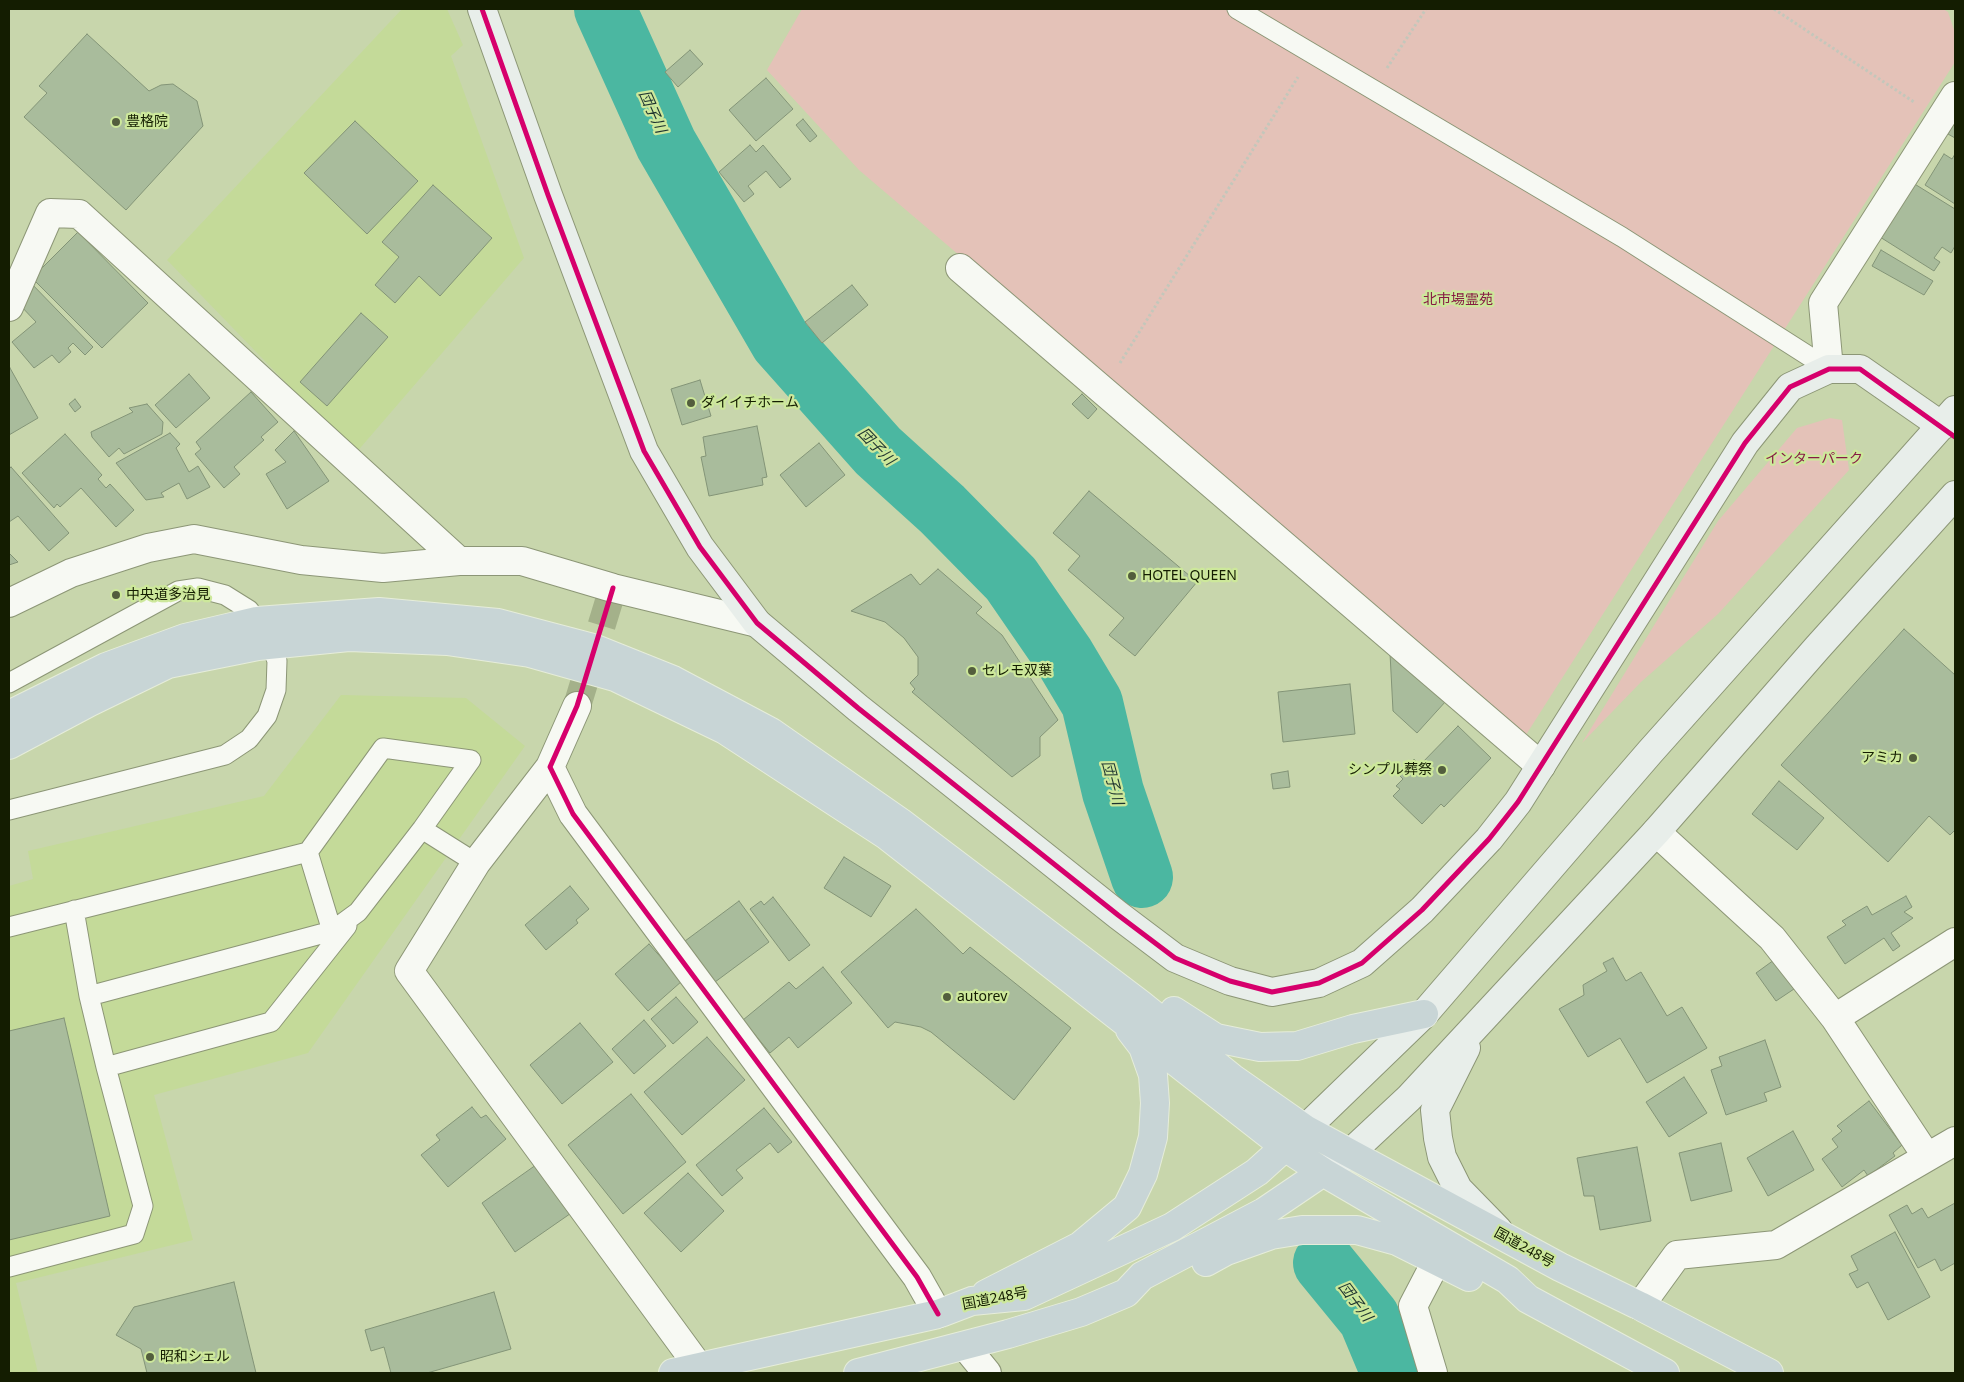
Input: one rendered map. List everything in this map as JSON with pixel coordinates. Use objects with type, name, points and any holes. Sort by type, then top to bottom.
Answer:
[{"type":"highway","points":[[9,715],[106,667],[185,638],[257,621],[379,612],[498,623],[594,648],[673,680],[771,732],[900,822],[1130,1010],[1153,1075],[1155,1103],[1153,1137],[1143,1174],[1127,1207],[1080,1246],[972,1301]]},
{"type":"highway","points":[[9,745],[90,702],[168,664],[271,644],[349,637],[447,641],[530,653],[615,677],[725,730],[886,835],[1130,1010],[1232,1078],[1295,1138],[1323,1172],[1508,1280],[1528,1299],[1665,1373]]},
{"type":"highway","points":[[1130,1010],[1160,1002],[1216,1038],[1260,1047],[1297,1046],[1353,1029],[1424,1014]]},
{"type":"highway","name":"国道248号","points":[[673,1373],[938,1314],[972,1301],[1024,1296],[1172,1227],[1258,1172],[1295,1138],[1348,1155],[1560,1267],[1769,1373]]},
{"type":"highway","points":[[1126,1293],[1142,1276],[1264,1212],[1323,1172]]},
{"type":"highway","points":[[858,1373],[964,1346],[1082,1312],[1126,1293],[1151,1291],[1226,1251],[1271,1235],[1302,1230],[1357,1230],[1397,1241],[1437,1260],[1501,1296],[1528,1299]]},
{"type":"street","points":[[482,9],[548,195],[644,451],[700,547],[757,623],[866,714],[1175,958],[1230,981],[1272,992],[1319,983],[1362,964],[1422,910],[1489,839],[1518,802],[1745,443],[1790,387],[1829,369],[1860,369],[1951,424],[1650,752],[1424,1014],[1295,1138]]},
{"type":"street","points":[[1829,369],[1823,303],[1955,96]]},
{"type":"street","points":[[9,306],[50,213],[79,214],[459,561]]},
{"type":"street","points":[[960,268],[1541,766]]},
{"type":"street","points":[[1323,1172],[1348,1155],[1408,1098],[1656,832],[1818,647],[1955,495]]},
{"type":"street","points":[[9,603],[71,573],[148,548],[194,539],[301,560],[383,568],[459,561],[522,561],[613,588],[757,623]]},
{"type":"street","points":[[576,706],[550,767],[476,863],[409,971],[699,1367]]},
{"type":"street","points":[[550,767],[572,814],[917,1277],[938,1314]]},
{"type":"street","points":[[1656,832],[1772,938],[1835,1018],[1927,1157]]},
{"type":"street","points":[[1835,1018],[1955,942]]},
{"type":"street","points":[[1477,1024],[1435,1110],[1438,1138],[1442,1157],[1458,1189],[1506,1238]]},
{"type":"street","points":[[1640,1306],[1677,1255],[1776,1245],[1955,1141]]},
{"type":"street","points":[[1433,1373],[1413,1306],[1437,1260]]},
{"type":"street","points":[[964,1346],[986,1373]]},
{"type":"lane","points":[[1237,9],[1622,237],[1829,369]]},
{"type":"lane","points":[[9,683],[178,591],[198,588],[225,595],[249,610],[267,633],[277,661],[276,690],[267,716],[249,739],[225,755],[9,810]]},
{"type":"lane","points":[[9,927],[308,852],[383,748],[471,760],[422,829],[271,1022],[106,1067]]},
{"type":"lane","points":[[422,829],[476,863]]},
{"type":"lane","points":[[308,852],[332,931]]},
{"type":"lane","points":[[9,1267],[134,1234],[143,1206],[89,996],[74,910]]},
{"type":"lane","points":[[89,996],[332,931],[358,912]]},
{"type":"path","points":[[1373,89],[1426,9]]},
{"type":"path","points":[[1774,9],[1917,104]]},
{"type":"path","points":[[1118,366],[1312,53]]},
{"type":"shaded area","points":[[402,9],[447,9],[463,45],[451,56],[524,258],[355,454],[167,260]]},
{"type":"shaded area","points":[[341,695],[466,698],[525,746],[308,1053],[154,1095],[193,1240],[16,1283],[38,1373],[9,1373],[9,886],[33,879],[28,851],[264,796]]},
{"type":"green space","name":"北市場霊苑","points":[[802,9],[1943,9],[1948,12],[1955,33],[1955,62],[1522,741],[1100,375],[859,170],[767,70]]},
{"type":"green space","name":"インターパーク","points":[[1830,418],[1842,420],[1849,470],[1718,614],[1641,682],[1582,743],[1718,521],[1797,428]]},
{"type":"building","name":"豊格院","points":[[87,34],[149,91],[161,85],[173,84],[197,101],[203,126],[126,210],[24,117],[47,93],[39,86]]},
{"type":"building","points":[[690,50],[703,64],[678,87],[665,72]]},
{"type":"building","points":[[766,78],[793,109],[756,141],[729,110]]},
{"type":"building","points":[[803,119],[817,136],[810,142],[796,125]]},
{"type":"building","points":[[355,121],[418,181],[367,234],[304,173]]},
{"type":"building","points":[[1955,122],[1955,138],[1948,134]]},
{"type":"building","points":[[750,145],[756,152],[763,145],[791,179],[780,188],[766,171],[748,186],[754,194],[744,202],[719,172]]},
{"type":"building","points":[[1944,154],[1952,159],[1955,154],[1955,204],[1925,185]]},
{"type":"building","points":[[1913,183],[1955,209],[1955,246],[1951,253],[1942,247],[1934,258],[1940,262],[1934,271],[1880,237]]},
{"type":"building","points":[[433,185],[492,238],[440,296],[419,276],[395,303],[375,285],[399,257],[382,242]]},
{"type":"building","points":[[78,232],[148,303],[102,348],[32,278]]},
{"type":"building","points":[[1881,250],[1933,281],[1924,295],[1872,266]]},
{"type":"building","points":[[28,280],[93,347],[85,355],[73,343],[68,348],[71,352],[59,363],[52,355],[34,368],[12,342],[36,322],[19,304]]},
{"type":"building","points":[[852,285],[868,305],[822,343],[805,322]]},
{"type":"building","points":[[361,313],[388,337],[327,406],[300,382]]},
{"type":"building","points":[[9,369],[38,418],[9,435]]},
{"type":"building","points":[[189,374],[210,398],[176,428],[155,405]]},
{"type":"building","name":"ダイイチホーム","points":[[700,380],[711,416],[682,425],[671,389]]},
{"type":"building","points":[[251,392],[278,422],[261,437],[264,440],[234,467],[240,474],[224,488],[195,454],[201,449],[196,442]]},
{"type":"building","points":[[1082,394],[1097,409],[1088,419],[1072,404]]},
{"type":"building","points":[[75,399],[81,407],[75,412],[69,404]]},
{"type":"building","points":[[147,404],[163,422],[162,434],[124,454],[119,448],[109,457],[92,437],[91,432],[133,412],[129,408]]},
{"type":"building","points":[[757,426],[767,477],[762,478],[763,485],[709,496],[701,457],[706,456],[703,437]]},
{"type":"building","points":[[294,431],[329,481],[287,509],[266,474],[286,462],[275,450]]},
{"type":"building","points":[[170,433],[180,444],[176,448],[189,472],[198,466],[210,487],[187,499],[179,483],[161,493],[164,497],[146,500],[116,463]]},
{"type":"building","points":[[65,434],[102,475],[98,479],[106,488],[110,484],[134,510],[116,527],[81,488],[60,507],[57,504],[54,508],[22,473]]},
{"type":"building","points":[[819,443],[845,475],[806,507],[780,475]]},
{"type":"building","points":[[11,467],[69,533],[49,551],[18,516],[9,522],[9,469]]},
{"type":"building","name":"HOTEL QUEEN","points":[[1089,491],[1197,582],[1135,656],[1109,635],[1124,618],[1068,570],[1080,556],[1053,533]]},
{"type":"building","points":[[9,553],[18,562],[9,565]]},
{"type":"building","name":"セレモ双葉","points":[[938,569],[982,607],[976,613],[1002,635],[1058,720],[1040,737],[1040,756],[1012,777],[912,692],[915,689],[910,683],[918,675],[918,657],[904,638],[885,622],[851,611],[911,574],[920,585]]},
{"type":"building","points":[[1904,629],[1955,675],[1955,830],[1950,835],[1929,816],[1888,862],[1781,765]]},
{"type":"building","points":[[1390,653],[1446,701],[1417,733],[1393,711]]},
{"type":"building","points":[[1350,684],[1355,734],[1283,742],[1278,692]]},
{"type":"building","name":"シンプル葬祭","points":[[1458,726],[1491,758],[1444,807],[1441,804],[1422,824],[1393,796],[1400,789],[1396,786],[1403,779],[1399,775],[1414,759],[1420,765]]},
{"type":"building","points":[[1288,771],[1290,787],[1273,789],[1271,774]]},
{"type":"building","points":[[1779,781],[1824,818],[1797,850],[1752,814]]},
{"type":"building","points":[[844,857],[891,886],[871,917],[824,888]]},
{"type":"building","points":[[570,886],[589,909],[576,920],[578,923],[546,950],[525,925]]},
{"type":"building","points":[[1906,896],[1912,907],[1904,912],[1913,918],[1891,933],[1900,946],[1893,951],[1884,938],[1845,964],[1827,937],[1846,925],[1842,921],[1867,906],[1872,915]]},
{"type":"building","points":[[773,897],[810,945],[789,961],[750,909],[761,901],[764,905]]},
{"type":"building","points":[[739,901],[769,942],[715,982],[685,941]]},
{"type":"building","name":"autorev","points":[[916,909],[963,954],[970,947],[1071,1028],[1014,1100],[931,1032],[921,1027],[895,1022],[888,1028],[841,972]]},
{"type":"building","points":[[649,944],[682,981],[648,1011],[615,974]]},
{"type":"building","points":[[1613,958],[1626,981],[1641,972],[1667,1016],[1682,1007],[1707,1048],[1647,1083],[1620,1038],[1588,1057],[1559,1009],[1584,995],[1583,985],[1607,971],[1603,963]]},
{"type":"building","points":[[1774,960],[1794,989],[1776,1001],[1756,973]]},
{"type":"building","points":[[823,967],[852,1003],[798,1048],[789,1037],[770,1053],[743,1020],[789,982],[796,989]]},
{"type":"building","points":[[676,997],[698,1022],[673,1044],[651,1019]]},
{"type":"building","points":[[64,1018],[110,1216],[9,1240],[9,1031]]},
{"type":"building","points":[[644,1020],[666,1046],[634,1074],[612,1049]]},
{"type":"building","points":[[580,1023],[613,1062],[562,1104],[530,1065]]},
{"type":"building","points":[[707,1037],[745,1080],[682,1135],[644,1092]]},
{"type":"building","points":[[1765,1040],[1781,1087],[1764,1093],[1767,1101],[1726,1115],[1711,1070],[1722,1066],[1719,1057]]},
{"type":"building","points":[[1684,1077],[1707,1113],[1669,1137],[1646,1102]]},
{"type":"building","points":[[631,1094],[686,1162],[623,1214],[568,1145]]},
{"type":"building","points":[[1869,1101],[1902,1145],[1893,1153],[1895,1156],[1868,1176],[1864,1170],[1842,1187],[1822,1159],[1838,1147],[1832,1139],[1842,1131],[1837,1126]]},
{"type":"building","points":[[472,1107],[481,1118],[486,1115],[506,1139],[448,1187],[421,1155],[440,1140],[436,1135]]},
{"type":"building","points":[[764,1108],[792,1142],[778,1153],[770,1143],[736,1170],[743,1178],[722,1196],[696,1165]]},
{"type":"building","points":[[1793,1131],[1814,1170],[1768,1196],[1747,1158]]},
{"type":"building","points":[[1721,1143],[1732,1191],[1691,1201],[1679,1153]]},
{"type":"building","points":[[1637,1147],[1651,1221],[1600,1230],[1594,1196],[1584,1196],[1577,1158]]},
{"type":"building","points":[[543,1160],[577,1209],[515,1252],[482,1203]]},
{"type":"building","points":[[688,1173],[724,1211],[681,1252],[644,1213]]},
{"type":"building","points":[[1955,1203],[1955,1263],[1941,1271],[1935,1259],[1918,1268],[1889,1215],[1907,1205],[1912,1214],[1922,1208],[1928,1218]]},
{"type":"building","points":[[1895,1232],[1930,1297],[1888,1320],[1868,1282],[1857,1288],[1849,1274],[1858,1270],[1851,1256]]},
{"type":"building","points":[[234,1282],[256,1373],[147,1373],[141,1349],[116,1335],[134,1307]]},
{"type":"building","points":[[494,1292],[511,1349],[427,1373],[391,1373],[384,1347],[371,1351],[365,1330]]},
{"type":"waterway","name":"団子川","points":[[605,9],[666,144],[781,342],[878,451],[942,509],[1011,579],[1064,656],[1092,703],[1113,792],[1142,877]]},
{"type":"waterway","name":"団子川","points":[[1324,1263],[1369,1318],[1392,1373]]},
{"type":"tunnel","points":[[577,706],[613,588]]},
{"type":"cycle path","points":[[482,9],[548,195],[644,451],[700,547],[757,623],[858,708],[1118,915],[1175,958],[1230,981],[1272,992],[1319,983],[1362,963],[1422,910],[1489,839],[1518,802],[1745,443],[1790,387],[1829,369],[1860,369],[1955,437]]},
{"type":"cycle path","points":[[613,588],[577,706],[550,767],[573,814],[917,1277],[938,1314]]},
{"type":"place","name":"豊格院","points":[[116,122]]},
{"type":"place","name":"ダイイチホーム","points":[[691,403]]},
{"type":"place","name":"HOTEL QUEEN","points":[[1132,576]]},
{"type":"place","name":"中央道多治見","points":[[116,595]]},
{"type":"place","name":"セレモ双葉","points":[[972,671]]},
{"type":"place","name":"アミカ","points":[[1913,758]]},
{"type":"place","name":"シンプル葬祭","points":[[1442,770]]},
{"type":"place","name":"autorev","points":[[947,997]]},
{"type":"place","name":"昭和シェル","points":[[150,1357]]}]
